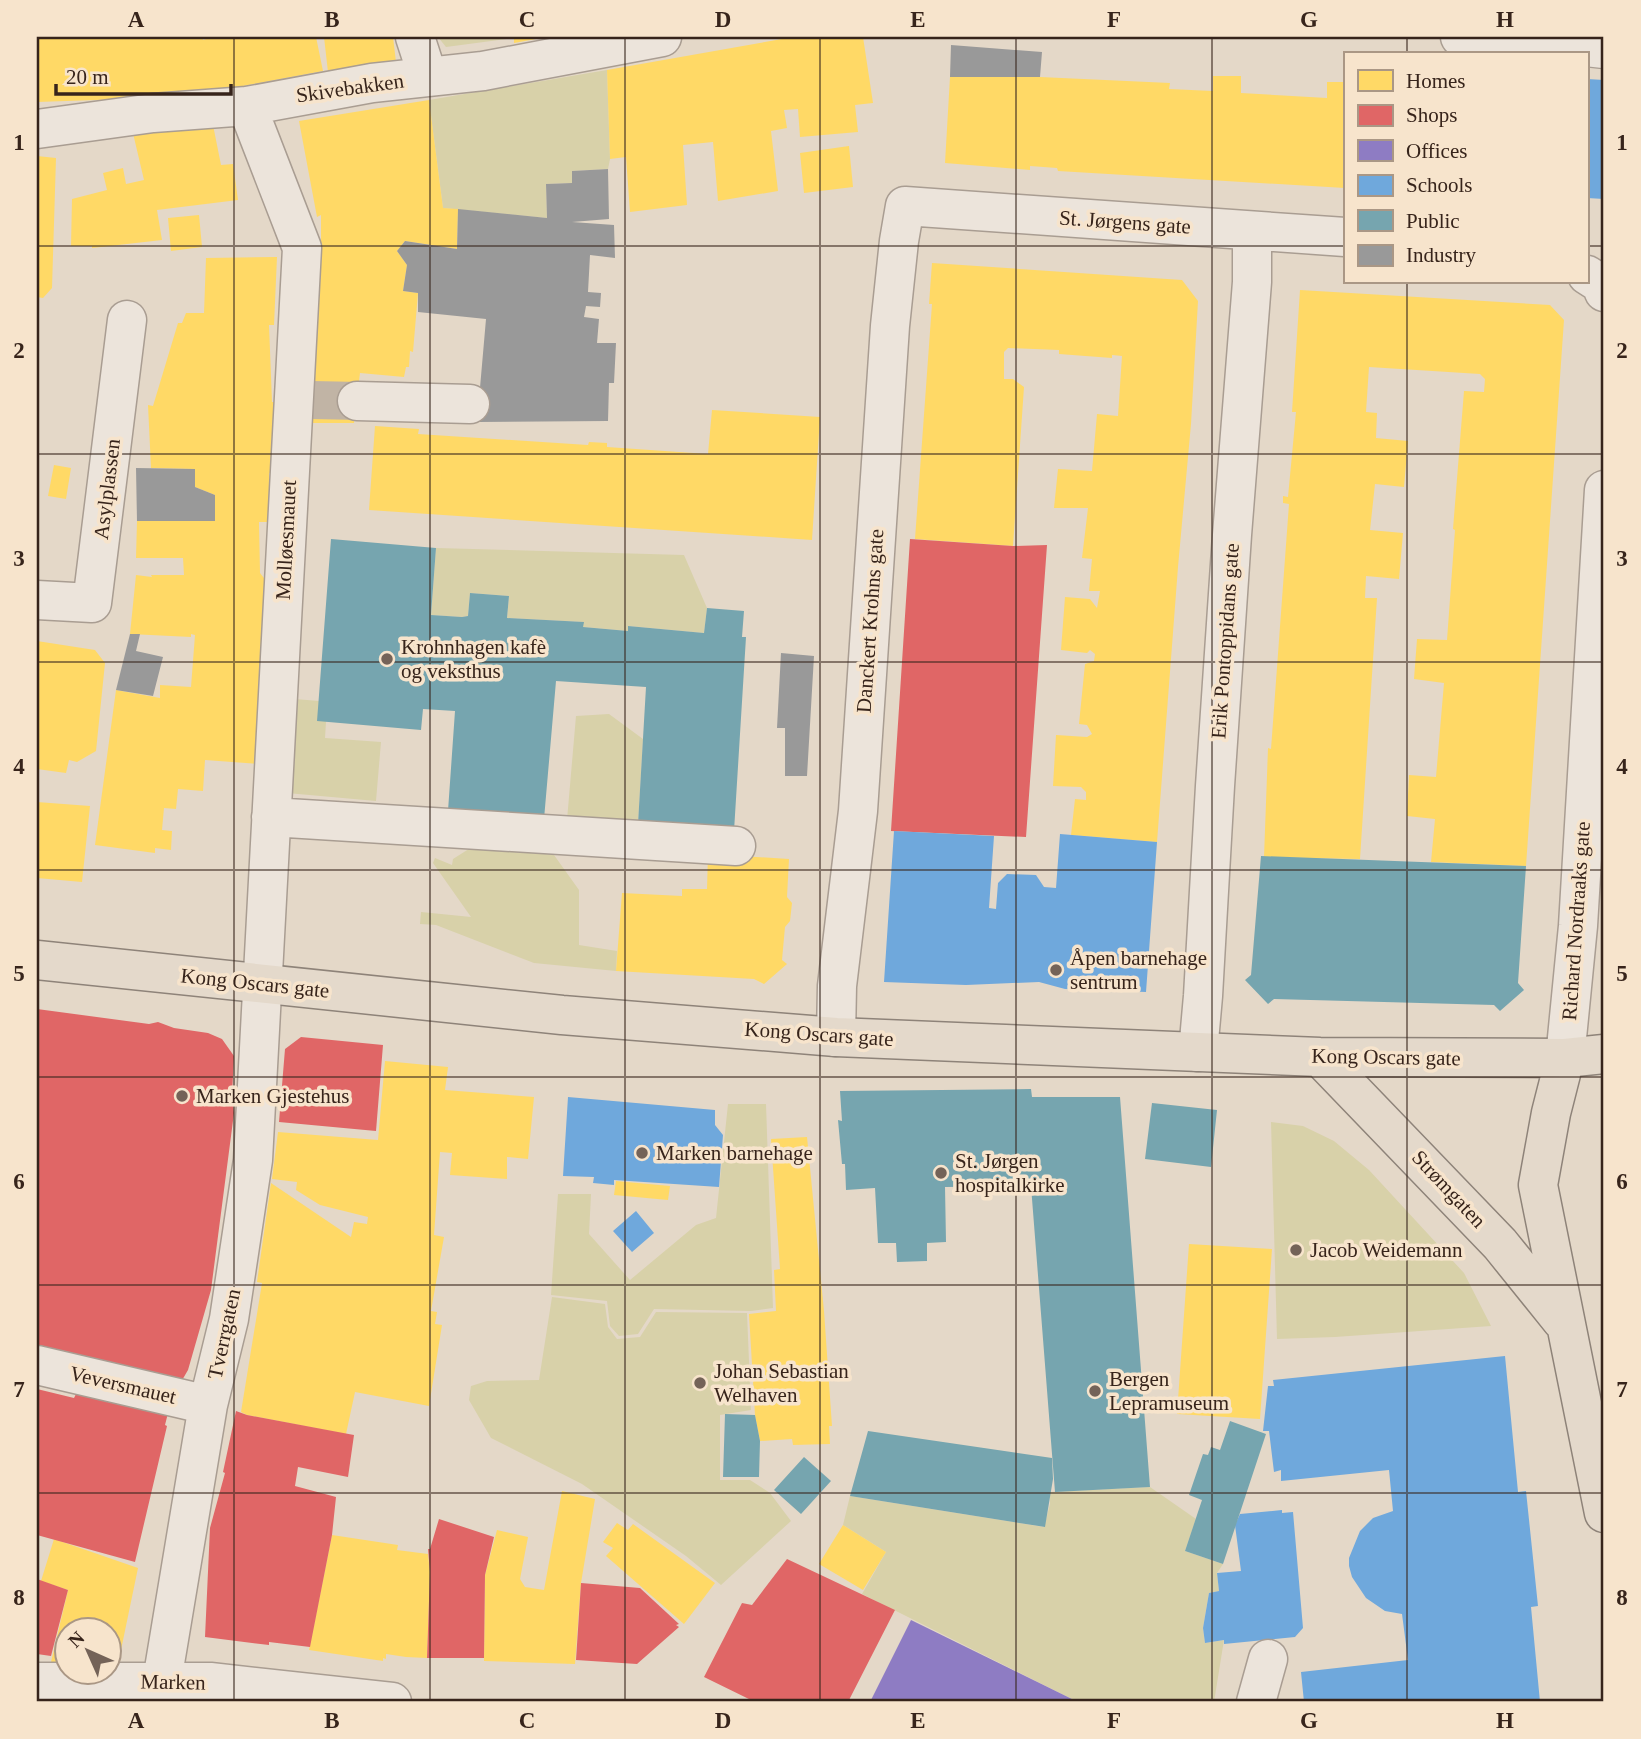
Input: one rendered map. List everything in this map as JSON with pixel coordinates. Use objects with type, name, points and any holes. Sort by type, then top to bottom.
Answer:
[{"type":"main road","name":"Kong Oscars gate","points":[[37,960],[562,1015],[836,1037],[1320,1057],[1565,1058],[1604,1054]]},
{"type":"main road","name":"Strømgaten","points":[[1320,1057],[1500,1244],[1568,1329]]},
{"type":"main road","name":"Strømgaten","points":[[1565,1058],[1538,1185],[1604,1513]]},
{"type":"street","points":[[415,37],[428,77]]},
{"type":"street","name":"Skivebakken","points":[[37,129],[153,113],[247,106],[372,83],[483,71],[662,37]]},
{"type":"street","points":[[1460,37],[1604,49]]},
{"type":"street","name":"Molløesmauet","points":[[247,106],[302,248],[302,400],[261,985]]},
{"type":"street","name":"St. Jørgens gate","points":[[905,206],[1344,237]]},
{"type":"street","name":"Danckert Krohns gate","points":[[836,1037],[837,986],[858,811],[890,326],[905,206]]},
{"type":"street","name":"Erik Pontoppidans gate","points":[[1198,1052],[1252,282],[1252,231]]},
{"type":"street","name":"Asylplassen","points":[[37,600],[92,603],[127,320]]},
{"type":"street","points":[[357,401],[470,404]]},
{"type":"street","name":"Richard Nordraaks gate","points":[[1565,1058],[1578,926],[1604,491]]},
{"type":"street","points":[[271,817],[736,846]]},
{"type":"street","name":"Tverrgaten","points":[[162,1681],[208,1405],[229,1318],[253,1160],[261,985]]},
{"type":"street","name":"Veversmauet","points":[[37,1365],[208,1405]]},
{"type":"street","points":[[1256,1702],[1268,1659]]},
{"type":"street","name":"Marken","points":[[37,1682],[162,1681],[210,1692],[392,1702]]},
{"type":"shaded area","points":[[438,37],[514,37],[514,38],[446,47]]},
{"type":"shaded area","points":[[607,70],[610,159],[608,169],[572,171],[572,183],[546,184],[547,218],[443,208],[429,100]]},
{"type":"shaded area","points":[[436,548],[684,555],[707,608],[704,633],[628,626],[628,631],[583,627],[583,622],[507,618],[509,596],[470,593],[468,616],[431,615]]},
{"type":"shaded area","points":[[295,699],[319,701],[326,722],[325,738],[381,742],[376,801],[287,793]]},
{"type":"shaded area","points":[[609,714],[643,739],[638,824],[567,820],[576,716]]},
{"type":"shaded area","points":[[483,840],[554,855],[579,890],[579,945],[617,951],[616,971],[534,963],[436,925],[420,924],[421,912],[471,917],[433,863],[435,858],[452,865],[453,859]]},
{"type":"shaded area","points":[[728,1104],[766,1104],[773,1308],[751,1311],[654,1309],[638,1334],[619,1336],[610,1326],[607,1301],[551,1295],[558,1194],[591,1194],[589,1234],[630,1280],[696,1225],[716,1218]]},
{"type":"shaded area","points":[[1271,1122],[1303,1126],[1334,1141],[1369,1170],[1464,1273],[1491,1326],[1277,1339]]},
{"type":"shaded area","points":[[552,1297],[605,1304],[608,1327],[617,1339],[640,1337],[656,1312],[747,1313],[751,1410],[720,1415],[720,1480],[750,1480],[770,1493],[791,1521],[721,1585],[686,1556],[582,1484],[491,1438],[469,1400],[471,1386],[487,1381],[539,1380]]},
{"type":"shaded area","points":[[1150,1487],[1196,1519],[1185,1551],[1223,1564],[1217,1573],[1219,1591],[1209,1593],[1203,1628],[1205,1643],[1224,1640],[1214,1702],[1078,1702],[862,1594],[886,1552],[843,1525],[850,1496],[1044,1527],[1050,1492]]},
{"type":"building: Homes","points":[[37,37],[202,37],[203,40],[212,37],[316,37],[323,71],[222,90],[125,99],[37,102]]},
{"type":"building: Homes","points":[[324,37],[393,37],[396,62],[328,72]]},
{"type":"building: Homes","points":[[514,37],[541,37],[541,38],[514,43]]},
{"type":"building: Homes","points":[[793,37],[863,37],[873,103],[855,105],[858,132],[800,137],[798,109],[784,110],[787,128],[771,131],[778,191],[718,201],[713,142],[683,145],[687,205],[630,212],[626,157],[610,159],[607,70]]},
{"type":"building: Homes","points":[[1213,76],[1241,76],[1241,93],[1327,98],[1327,82],[1344,82],[1344,188],[1058,171],[1057,168],[1030,166],[1030,170],[945,163],[950,77],[1040,77],[1170,83],[1169,89],[1213,91]]},
{"type":"building: Homes","points":[[429,100],[443,208],[458,209],[457,249],[405,241],[397,251],[407,265],[403,291],[418,293],[413,352],[410,351],[409,367],[406,367],[404,377],[360,373],[354,423],[309,423],[316,357],[313,357],[318,277],[321,278],[321,215],[317,217],[299,121]]},
{"type":"building: Homes","points":[[211,115],[221,165],[233,164],[238,200],[157,210],[162,240],[92,248],[71,246],[72,199],[107,190],[103,173],[123,168],[126,184],[144,180],[132,129]]},
{"type":"building: Homes","points":[[849,146],[853,187],[804,193],[800,153]]},
{"type":"building: Homes","points":[[37,156],[56,158],[52,288],[43,298],[37,297]]},
{"type":"building: Homes","points":[[199,215],[202,247],[171,251],[168,218]]},
{"type":"building: Homes","points":[[277,257],[274,325],[269,325],[272,402],[275,402],[272,474],[269,473],[272,522],[259,522],[260,573],[267,582],[259,764],[205,760],[203,791],[178,789],[176,809],[164,808],[162,830],[172,831],[171,850],[155,848],[155,853],[95,845],[116,690],[160,698],[160,685],[191,687],[195,635],[130,634],[136,575],[184,575],[183,558],[136,558],[137,521],[215,521],[215,495],[195,487],[195,469],[151,468],[148,405],[153,406],[178,323],[182,323],[186,313],[204,313],[206,258]]},
{"type":"building: Homes","points":[[932,263],[1182,280],[1198,301],[1191,424],[1157,842],[1071,835],[1075,799],[1086,800],[1086,792],[1081,787],[1053,786],[1056,735],[1087,737],[1092,734],[1087,725],[1079,724],[1085,664],[1094,661],[1095,654],[1090,650],[1087,653],[1061,650],[1065,597],[1090,599],[1097,608],[1100,591],[1089,591],[1092,559],[1082,558],[1088,508],[1054,508],[1058,469],[1092,471],[1097,414],[1118,416],[1122,356],[1112,355],[1112,358],[1059,354],[1059,350],[1008,348],[1004,352],[1004,379],[1013,379],[1024,387],[1013,546],[915,539],[932,304],[929,304]]},
{"type":"building: Homes","points":[[1300,290],[1550,305],[1564,320],[1526,866],[1431,862],[1435,819],[1407,816],[1409,775],[1436,777],[1444,683],[1414,679],[1417,639],[1447,640],[1464,391],[1484,392],[1485,379],[1480,374],[1369,367],[1366,412],[1377,413],[1376,438],[1408,441],[1404,487],[1375,484],[1370,530],[1403,533],[1399,579],[1366,576],[1365,598],[1377,598],[1360,859],[1264,857],[1268,748],[1271,749],[1289,504],[1283,503],[1283,496],[1288,497],[1296,412],[1292,412]]},
{"type":"building: Homes","points":[[712,410],[820,417],[812,540],[369,510],[375,426],[419,429],[418,434],[588,445],[589,442],[607,443],[607,447],[708,454]]},
{"type":"building: Homes","points":[[54,465],[71,468],[66,499],[48,496]]},
{"type":"building: Homes","points":[[37,641],[95,650],[105,663],[96,751],[77,762],[69,760],[66,773],[37,769]]},
{"type":"building: Homes","points":[[37,802],[90,806],[82,882],[37,878]]},
{"type":"building: Homes","points":[[708,854],[789,859],[787,897],[792,903],[790,921],[785,927],[782,960],[787,964],[764,984],[754,979],[616,971],[622,893],[682,896],[682,889],[707,889]]},
{"type":"building: Homes","points":[[385,1061],[448,1067],[445,1090],[534,1097],[528,1159],[507,1157],[507,1179],[450,1175],[452,1153],[440,1152],[434,1235],[444,1237],[431,1311],[437,1312],[435,1324],[442,1325],[429,1406],[355,1392],[346,1434],[247,1415],[241,1412],[262,1283],[257,1282],[271,1183],[351,1237],[354,1222],[367,1224],[368,1217],[320,1205],[296,1190],[297,1182],[272,1179],[278,1132],[378,1140]]},
{"type":"building: Homes","points":[[807,1137],[832,1426],[829,1426],[830,1444],[793,1445],[792,1439],[760,1441],[755,1415],[749,1314],[776,1311],[774,1270],[780,1269],[771,1139]]},
{"type":"building: Homes","points":[[616,1181],[670,1186],[668,1200],[614,1195]]},
{"type":"building: Homes","points":[[1189,1244],[1272,1249],[1260,1419],[1177,1414]]},
{"type":"building: Homes","points":[[562,1491],[595,1499],[581,1583],[575,1664],[484,1661],[485,1575],[497,1530],[528,1537],[520,1579],[525,1587],[544,1590]]},
{"type":"building: Homes","points":[[617,1523],[628,1530],[633,1524],[715,1583],[684,1624],[606,1556],[613,1548],[603,1542]]},
{"type":"building: Homes","points":[[843,1525],[886,1552],[863,1590],[819,1564]]},
{"type":"building: Homes","points":[[332,1535],[398,1545],[397,1550],[428,1554],[430,1572],[427,1658],[386,1654],[383,1661],[309,1650]]},
{"type":"building: Homes","points":[[54,1539],[138,1568],[122,1645],[122,1616],[62,1616],[68,1590],[41,1581]]},
{"type":"building: Shops","points":[[910,539],[1013,546],[1047,545],[1026,837],[891,831]]},
{"type":"building: Shops","points":[[37,1009],[149,1024],[158,1022],[174,1028],[208,1033],[222,1039],[234,1056],[234,1113],[211,1290],[188,1370],[181,1382],[37,1351]]},
{"type":"building: Shops","points":[[301,1037],[383,1045],[376,1131],[279,1122],[285,1049]]},
{"type":"building: Shops","points":[[37,1389],[74,1398],[77,1392],[168,1413],[135,1562],[37,1535]]},
{"type":"building: Shops","points":[[236,1411],[354,1435],[348,1477],[298,1467],[295,1486],[336,1497],[332,1535],[310,1647],[205,1637],[210,1528],[225,1473],[223,1472]]},
{"type":"building: Shops","points":[[439,1519],[494,1537],[485,1575],[484,1658],[427,1658],[430,1572],[428,1549]]},
{"type":"building: Shops","points":[[787,1559],[895,1610],[848,1702],[755,1702],[704,1677],[742,1603],[752,1605]]},
{"type":"building: Shops","points":[[37,1579],[68,1590],[61,1616],[52,1616],[51,1656],[37,1654]]},
{"type":"building: Shops","points":[[581,1583],[640,1588],[679,1624],[676,1625],[679,1627],[637,1664],[576,1660]]},
{"type":"building: Offices","points":[[911,1620],[1078,1702],[870,1702]]},
{"type":"building: Schools","points":[[1588,79],[1604,80],[1604,199],[1588,198]]},
{"type":"building: Schools","points":[[894,831],[994,836],[989,908],[996,909],[998,883],[1007,874],[1036,875],[1044,887],[1056,888],[1060,834],[1157,842],[1146,992],[1065,989],[1039,982],[966,985],[884,982]]},
{"type":"building: Schools","points":[[568,1097],[715,1110],[715,1125],[723,1135],[719,1187],[614,1180],[614,1185],[593,1183],[594,1177],[563,1176]]},
{"type":"building: Schools","points":[[636,1211],[654,1233],[632,1252],[613,1231]]},
{"type":"building: Schools","points":[[1505,1356],[1518,1492],[1526,1491],[1538,1606],[1531,1607],[1540,1702],[1304,1702],[1301,1672],[1408,1660],[1402,1614],[1385,1611],[1366,1598],[1352,1577],[1349,1566],[1349,1558],[1360,1531],[1373,1518],[1393,1511],[1389,1470],[1281,1481],[1281,1470],[1274,1472],[1269,1431],[1263,1431],[1268,1386],[1274,1386],[1273,1380]]},
{"type":"building: Schools","points":[[1282,1510],[1282,1513],[1293,1512],[1303,1628],[1295,1637],[1224,1644],[1224,1640],[1205,1643],[1203,1628],[1209,1593],[1219,1591],[1217,1573],[1241,1571],[1235,1525],[1240,1514]]},
{"type":"building: Public","points":[[331,539],[436,548],[431,615],[468,616],[470,593],[509,596],[507,618],[584,622],[583,627],[628,631],[628,626],[704,633],[707,608],[744,611],[742,637],[746,637],[734,831],[638,824],[646,687],[556,681],[544,819],[448,811],[455,711],[423,709],[421,730],[317,721]]},
{"type":"building: Public","points":[[1261,856],[1526,866],[1518,983],[1524,990],[1500,1011],[1494,1005],[1274,999],[1268,1004],[1245,980],[1251,975]]},
{"type":"building: Public","points":[[1031,1089],[1032,1097],[1120,1097],[1150,1487],[1055,1492],[1031,1186],[945,1187],[946,1242],[927,1243],[927,1261],[897,1262],[896,1243],[878,1243],[875,1188],[846,1190],[838,1120],[842,1121],[840,1091]]},
{"type":"building: Public","points":[[1152,1103],[1217,1110],[1211,1167],[1145,1159]]},
{"type":"building: Public","points":[[725,1414],[755,1415],[760,1441],[759,1477],[723,1477]]},
{"type":"building: Public","points":[[1230,1421],[1266,1434],[1223,1564],[1185,1551],[1202,1500],[1189,1495],[1203,1454],[1208,1455],[1211,1447],[1220,1450]]},
{"type":"building: Public","points":[[868,1431],[1052,1458],[1053,1479],[1045,1527],[850,1496]]},
{"type":"building: Public","points":[[804,1457],[831,1481],[801,1514],[774,1490]]},
{"type":"building: Industry","points":[[951,45],[1042,52],[1040,77],[950,77]]},
{"type":"building: Industry","points":[[608,169],[609,219],[572,222],[614,225],[615,258],[590,255],[588,292],[601,293],[600,307],[586,306],[584,317],[599,319],[597,343],[616,343],[614,383],[609,383],[608,421],[477,422],[486,319],[418,312],[418,293],[403,291],[407,265],[397,251],[405,241],[457,249],[458,209],[547,218],[546,184],[572,183],[572,171]]},
{"type":"building: Industry","points":[[136,468],[195,469],[195,487],[215,495],[215,521],[137,521]]},
{"type":"building: Industry","points":[[130,634],[140,634],[136,651],[163,657],[153,696],[116,690]]},
{"type":"building: Industry","points":[[781,653],[814,656],[807,776],[785,776],[785,728],[777,728]]},
{"type":"tunnel","points":[[311,400],[357,401]]},
{"type":"place","name":"Krohnhagen kafè og veksthus","points":[[387,659]]},
{"type":"place","name":"Åpen barnehage sentrum","points":[[1056,970]]},
{"type":"place","name":"Marken Gjestehus","points":[[182,1096]]},
{"type":"place","name":"Marken barnehage","points":[[642,1153]]},
{"type":"place","name":"St. Jørgen hospitalkirke","points":[[941,1173]]},
{"type":"place","name":"Jacob Weidemann","points":[[1296,1250]]},
{"type":"place","name":"Johan Sebastian Welhaven","points":[[700,1383]]},
{"type":"place","name":"Bergen Lepramuseum","points":[[1095,1391]]}]
